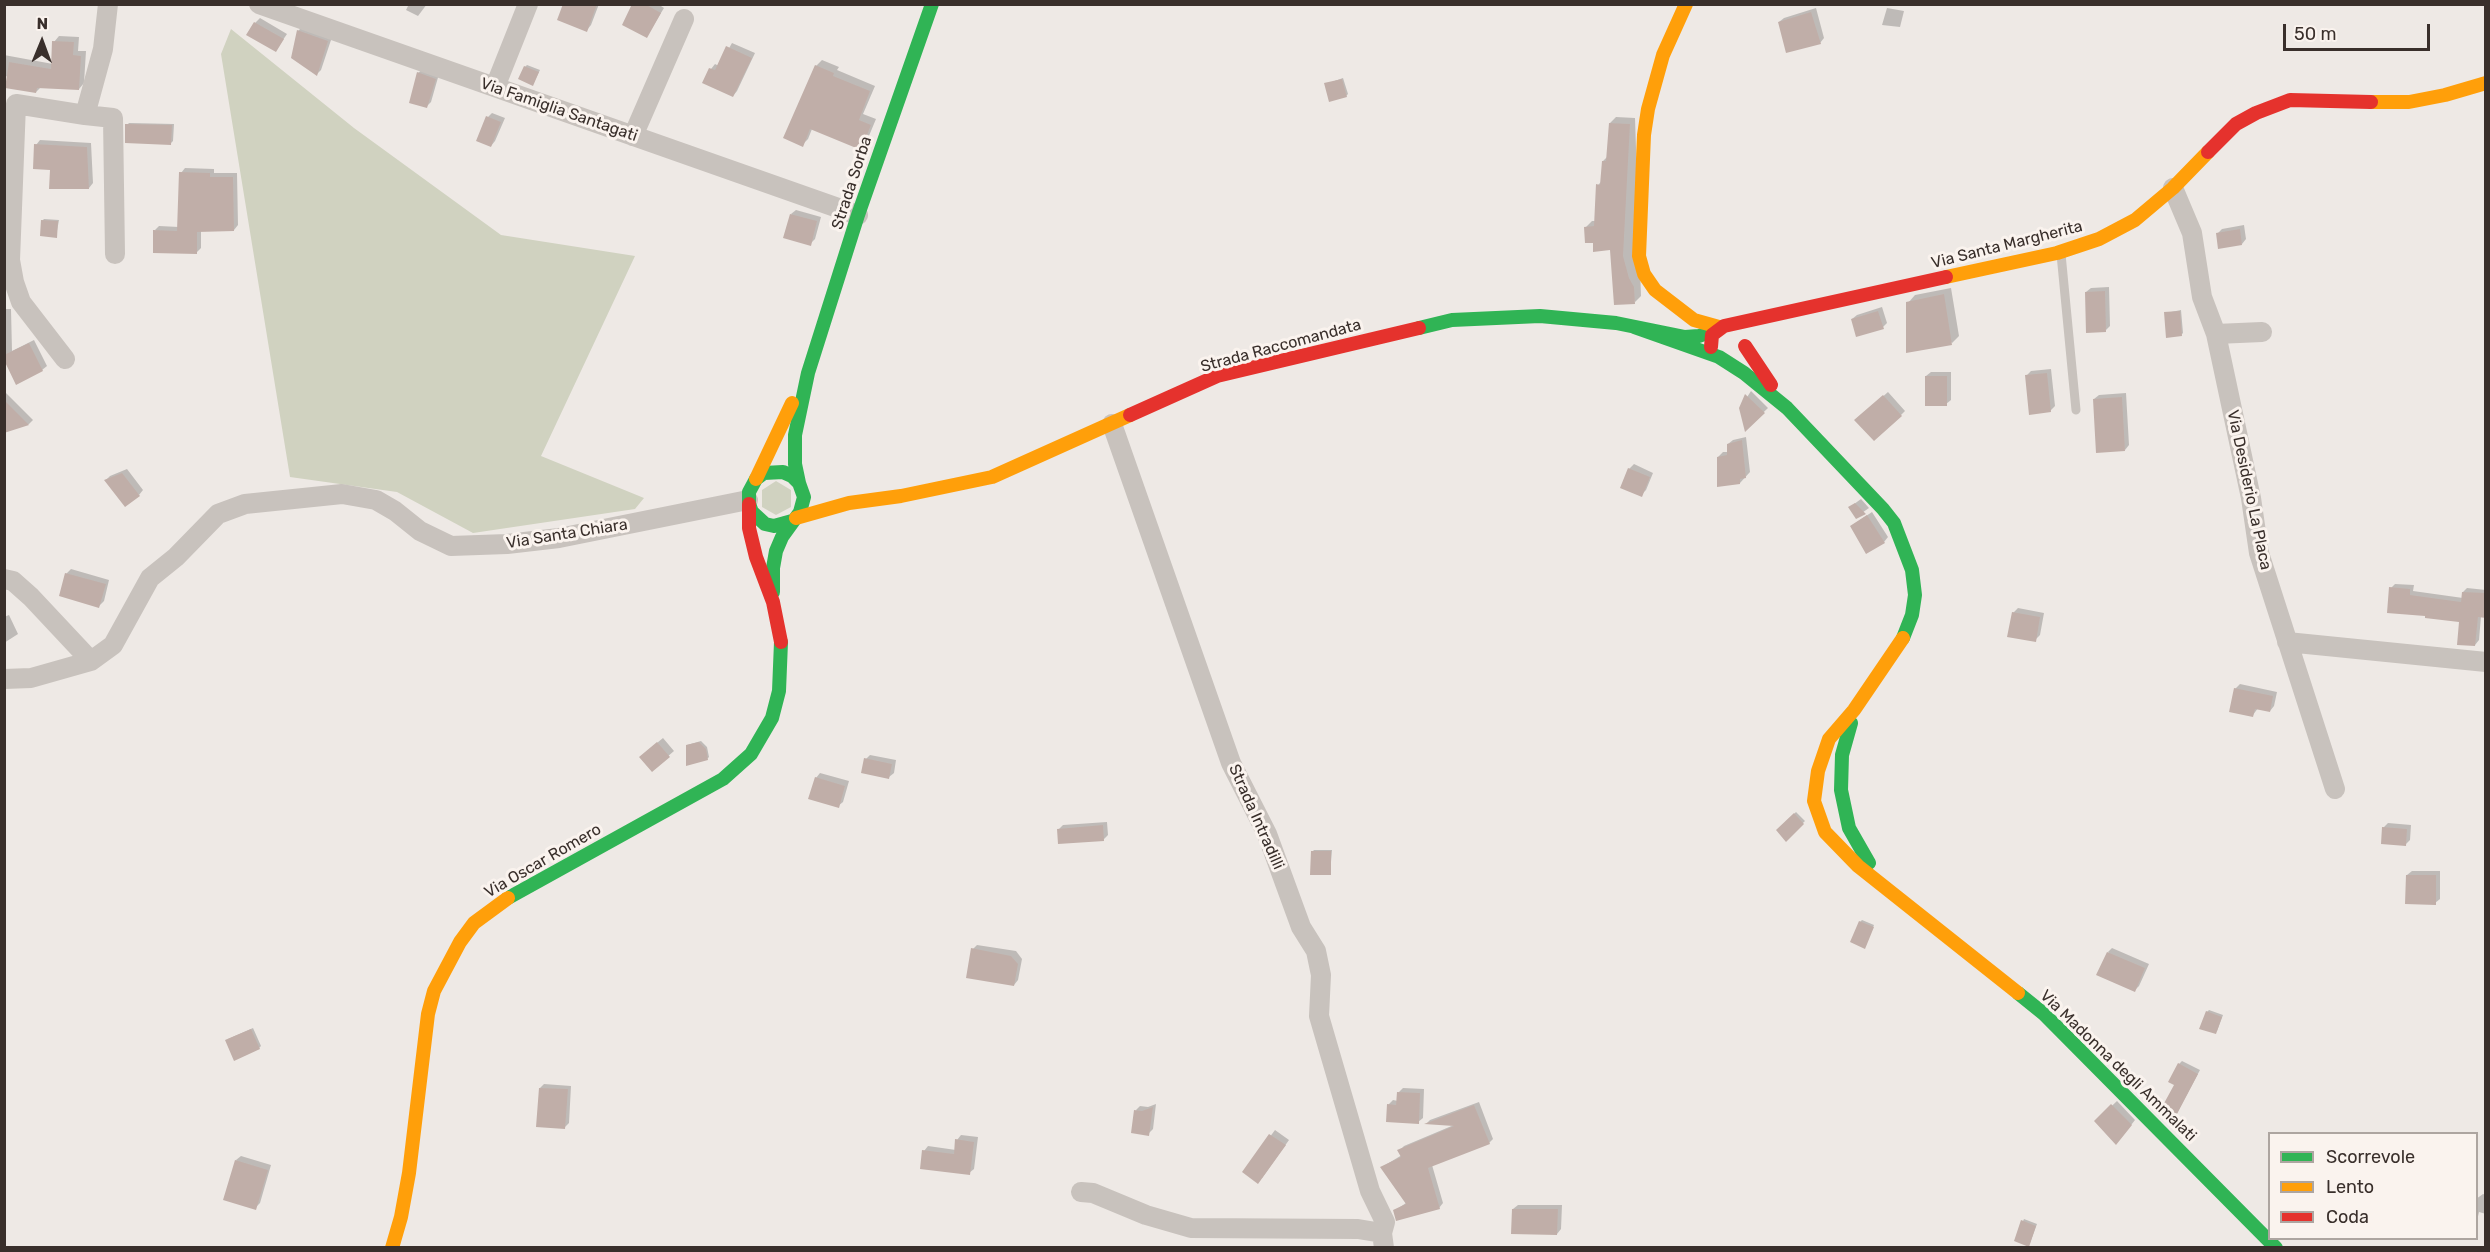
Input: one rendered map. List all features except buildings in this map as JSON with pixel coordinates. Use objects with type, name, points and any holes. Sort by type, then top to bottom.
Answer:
[{"type":"street","points":[[85,116],[103,49],[108,4]]},
{"type":"street","name":"Via Famiglia Santagati","points":[[259,4],[858,215]]},
{"type":"street","points":[[495,87],[528,4]]},
{"type":"street","name":"Strada Sorba","points":[[808,373],[858,215],[932,4]]},
{"type":"street","points":[[1686,4],[1664,55],[1652,89],[1648,109],[1644,135],[1639,233],[1644,274],[1655,290],[1694,320],[1720,328],[1730,325],[1741,331],[1745,344],[1787,408]]},
{"type":"street","points":[[633,136],[684,19]]},
{"type":"street","name":"Via Santa Margherita","points":[[1634,327],[1685,337],[1699,336],[1720,328],[2061,252],[2099,239],[2135,220],[2173,188],[2236,124],[2256,113],[2290,100],[2409,102],[2445,96],[2486,83]]},
{"type":"street","points":[[65,359],[21,302],[14,282],[10,260],[10,103],[85,116],[113,118],[115,254]]},
{"type":"street","name":"Via Desiderio La Placa","points":[[2173,188],[2192,233],[2202,297],[2216,334],[2251,498],[2259,553],[2335,789]]},
{"type":"street","points":[[1634,327],[1721,358],[1734,358],[1743,351],[1758,325],[1777,315]]},
{"type":"street","name":"Strada Raccomandata","points":[[849,503],[901,496],[992,477],[1217,376],[1452,321],[1540,316],[1634,327]]},
{"type":"street","points":[[1720,328],[1711,341],[1714,353],[1787,408],[1883,508],[1894,523],[1912,570],[1916,595],[1906,632],[1854,710],[1829,739],[1818,771],[1814,801],[1825,832],[1858,866],[1898,897]]},
{"type":"street","points":[[2216,334],[2262,332]]},
{"type":"street","points":[[773,602],[756,557],[749,528],[748,502],[752,485],[808,373]]},
{"type":"street","points":[[773,602],[773,568],[776,551],[803,505],[795,464],[795,435],[808,373]]},
{"type":"street","name":"Strada Intradilli","points":[[1112,423],[1232,763],[1268,834],[1301,927],[1316,951],[1321,975],[1319,1016],[1370,1191],[1385,1222],[1383,1240]]},
{"type":"street","points":[[756,479],[764,473],[783,472],[817,498],[849,503]]},
{"type":"street","name":"Via Santa Chiara","points":[[4,679],[31,678],[91,661],[113,645],[150,578],[176,557],[218,514],[245,504],[342,494],[376,500],[395,511],[420,531],[451,546],[507,544],[559,538],[748,502]]},
{"type":"street","points":[[748,502],[758,519],[774,526],[849,503]]},
{"type":"street","points":[[4,579],[13,581],[31,597],[91,661]]},
{"type":"street","name":"Via Oscar Romero","points":[[392,1248],[401,1217],[409,1173],[428,1014],[434,991],[444,968],[474,923],[495,906],[723,779],[750,754],[772,718],[779,691],[782,654],[773,602]]},
{"type":"street","points":[[2287,642],[2486,662]]},
{"type":"street","points":[[1854,710],[1842,755],[1840,790],[1849,828],[1869,863],[1898,897]]},
{"type":"street","name":"Via Madonna degli Ammalati","points":[[1898,897],[2044,1014],[2268,1240]]},
{"type":"street","points":[[1081,1192],[1093,1193],[1146,1215],[1191,1228],[1358,1229],[1383,1240]]},
{"type":"lane","points":[[2061,252],[2076,410]]},
{"type":"green space","points":[[231,29],[354,128],[501,235],[635,256],[541,456],[644,498],[635,509],[473,533],[397,492],[290,477],[221,54]]},
{"type":"green space","points":[[776,481],[791,490],[791,507],[776,515],[762,507],[762,490]]},
{"type":"traffic: fast","points":[[799,483],[795,464],[795,435],[808,373],[858,215],[932,4]]},
{"type":"traffic: fast","points":[[1419,328],[1452,320],[1540,316],[1616,323],[1685,337],[1699,336],[1716,330]]},
{"type":"traffic: fast","points":[[1634,327],[1719,357],[1744,373],[1787,408],[1883,509],[1894,523],[1912,570],[1915,595],[1912,615],[1903,638]]},
{"type":"traffic: fast","points":[[773,592],[776,551],[782,537],[800,512],[804,497],[799,483],[792,476],[783,472],[764,473],[756,479],[749,492],[752,512],[765,524],[774,526],[792,521]]},
{"type":"traffic: fast","points":[[508,898],[723,779],[751,754],[772,718],[779,691],[781,642]]},
{"type":"traffic: fast","points":[[1851,723],[1842,755],[1841,790],[1849,828],[1869,863]]},
{"type":"traffic: fast","points":[[2018,993],[2044,1014],[2268,1240]]},
{"type":"traffic: fast","points":[[2268,1240],[2276,1248]]},
{"type":"traffic: slow","points":[[1686,4],[1663,55],[1648,109],[1644,135],[1639,256],[1644,274],[1655,290],[1694,320],[1719,327]]},
{"type":"traffic: slow","points":[[2371,102],[2409,102],[2445,95],[2486,83]]},
{"type":"traffic: slow","points":[[1946,277],[2057,253],[2099,239],[2135,220],[2173,188],[2208,152]]},
{"type":"traffic: slow","points":[[756,479],[792,403]]},
{"type":"traffic: slow","points":[[796,518],[849,503],[901,496],[992,477],[1130,415]]},
{"type":"traffic: slow","points":[[1903,638],[1854,710],[1829,739],[1818,771],[1814,801],[1825,832],[1858,866],[2018,993]]},
{"type":"traffic: slow","points":[[392,1248],[401,1217],[409,1173],[428,1014],[434,991],[460,942],[474,923],[508,898]]},
{"type":"traffic: jam","points":[[2208,152],[2236,124],[2256,113],[2290,100],[2371,102]]},
{"type":"traffic: jam","points":[[1711,347],[1712,335],[1724,326],[1946,277]]},
{"type":"traffic: jam","points":[[1130,415],[1217,376],[1419,328]]},
{"type":"traffic: jam","points":[[1745,346],[1771,385]]},
{"type":"traffic: jam","points":[[749,504],[749,528],[756,557],[773,602],[781,642]]}]
